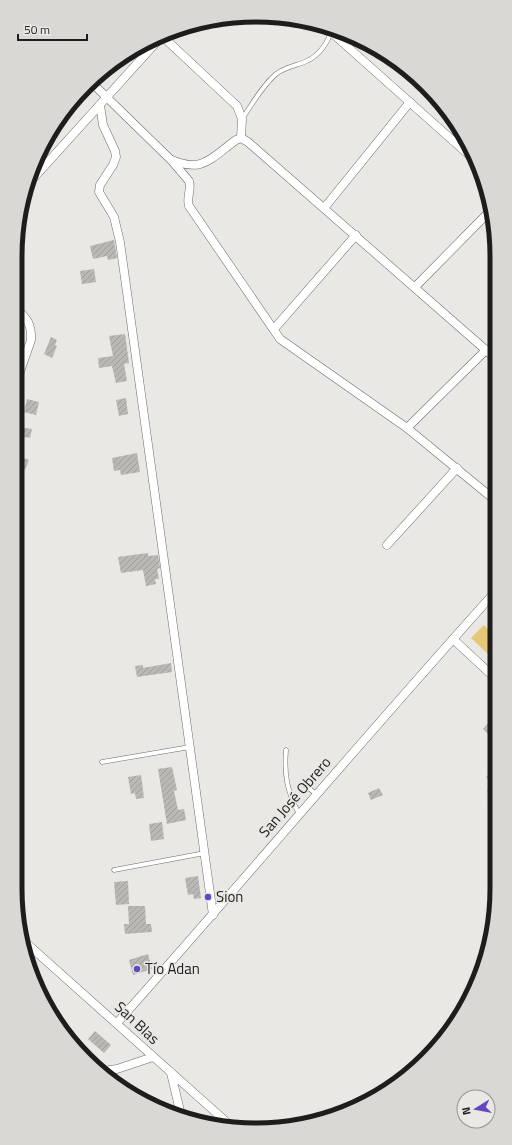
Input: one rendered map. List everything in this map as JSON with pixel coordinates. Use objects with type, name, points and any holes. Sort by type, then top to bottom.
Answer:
[{"type":"street","points":[[335,36],[465,152]]},
{"type":"street","points":[[166,40],[237,106],[242,119],[241,138]]},
{"type":"street","points":[[37,173],[153,46]]},
{"type":"street","points":[[96,86],[170,159],[189,181],[189,206],[280,339],[408,428],[490,496]]},
{"type":"street","points":[[325,208],[410,102]]},
{"type":"street","points":[[100,104],[103,125],[115,151],[116,157],[113,165],[100,185],[100,192],[114,217],[120,242],[213,915]]},
{"type":"street","points":[[170,159],[189,165],[200,165],[241,138]]},
{"type":"street","points":[[241,138],[248,142],[325,208],[490,354]]},
{"type":"street","points":[[415,286],[487,214]]},
{"type":"street","points":[[274,329],[356,235]]},
{"type":"street","points":[[22,315],[30,326],[31,334],[31,340],[22,366]]},
{"type":"street","points":[[408,428],[486,350]]},
{"type":"street","points":[[387,545],[457,468]]},
{"type":"street","name":"San José Obrero","points":[[117,1023],[213,915],[316,794],[490,598]]},
{"type":"street","points":[[453,639],[490,673]]},
{"type":"street","name":"San Blas","points":[[29,945],[225,1121]]},
{"type":"street","points":[[108,1070],[117,1069],[153,1057]]},
{"type":"street","points":[[171,1073],[180,1111]]},
{"type":"lane","points":[[242,119],[262,89],[277,73],[291,66],[304,62],[316,55],[324,47],[329,33]]},
{"type":"lane","points":[[102,762],[190,747]]},
{"type":"lane","points":[[286,750],[285,774],[293,803],[299,814]]},
{"type":"lane","points":[[305,785],[316,794]]},
{"type":"lane","points":[[114,870],[205,853]]},
{"type":"shaded area","points":[[484,625],[490,631],[490,656],[471,638]]},
{"type":"building","points":[[114,240],[117,258],[108,260],[107,256],[93,259],[90,246]]},
{"type":"building","points":[[94,269],[96,282],[82,284],[80,271]]},
{"type":"building","points":[[125,334],[129,363],[124,364],[127,381],[116,383],[112,366],[99,368],[98,358],[113,356],[109,336]]},
{"type":"building","points":[[51,337],[57,340],[55,345],[57,346],[52,358],[44,354]]},
{"type":"building","points":[[126,398],[128,414],[119,416],[116,400]]},
{"type":"building","points":[[27,399],[39,402],[36,415],[24,412]]},
{"type":"building","points":[[22,427],[32,429],[30,438],[22,437]]},
{"type":"building","points":[[137,453],[140,472],[121,475],[120,470],[114,471],[112,458]]},
{"type":"building","points":[[22,458],[29,460],[25,470],[23,469],[22,473]]},
{"type":"building","points":[[148,553],[148,556],[158,555],[160,568],[157,569],[159,579],[155,579],[156,584],[146,586],[143,570],[121,573],[118,557]]},
{"type":"building","points":[[171,663],[172,672],[137,677],[135,666],[143,665],[143,668]]},
{"type":"building","points":[[490,721],[490,736],[483,729]]},
{"type":"building","points":[[172,767],[177,790],[174,791],[178,810],[184,809],[186,820],[167,824],[158,769]]},
{"type":"building","points":[[490,773],[490,780],[486,777]]},
{"type":"building","points":[[141,775],[144,798],[136,799],[135,793],[131,794],[128,777]]},
{"type":"building","points":[[379,788],[383,795],[371,800],[368,793]]},
{"type":"building","points":[[490,788],[490,795],[487,791]]},
{"type":"building","points":[[162,822],[164,839],[151,841],[149,824]]},
{"type":"building","points":[[198,876],[201,898],[194,899],[193,894],[188,895],[185,878]]},
{"type":"building","points":[[128,881],[129,904],[116,905],[114,882]]},
{"type":"building","points":[[128,906],[145,906],[146,924],[151,924],[152,932],[125,934],[124,924],[129,924]]},
{"type":"building","points":[[148,954],[152,969],[133,975],[129,960]]},
{"type":"building","points":[[95,1031],[111,1045],[104,1053],[88,1039]]},
{"type":"place","name":"Sion","points":[[208,897]]},
{"type":"place","name":"Tío Adan","points":[[137,969]]}]
